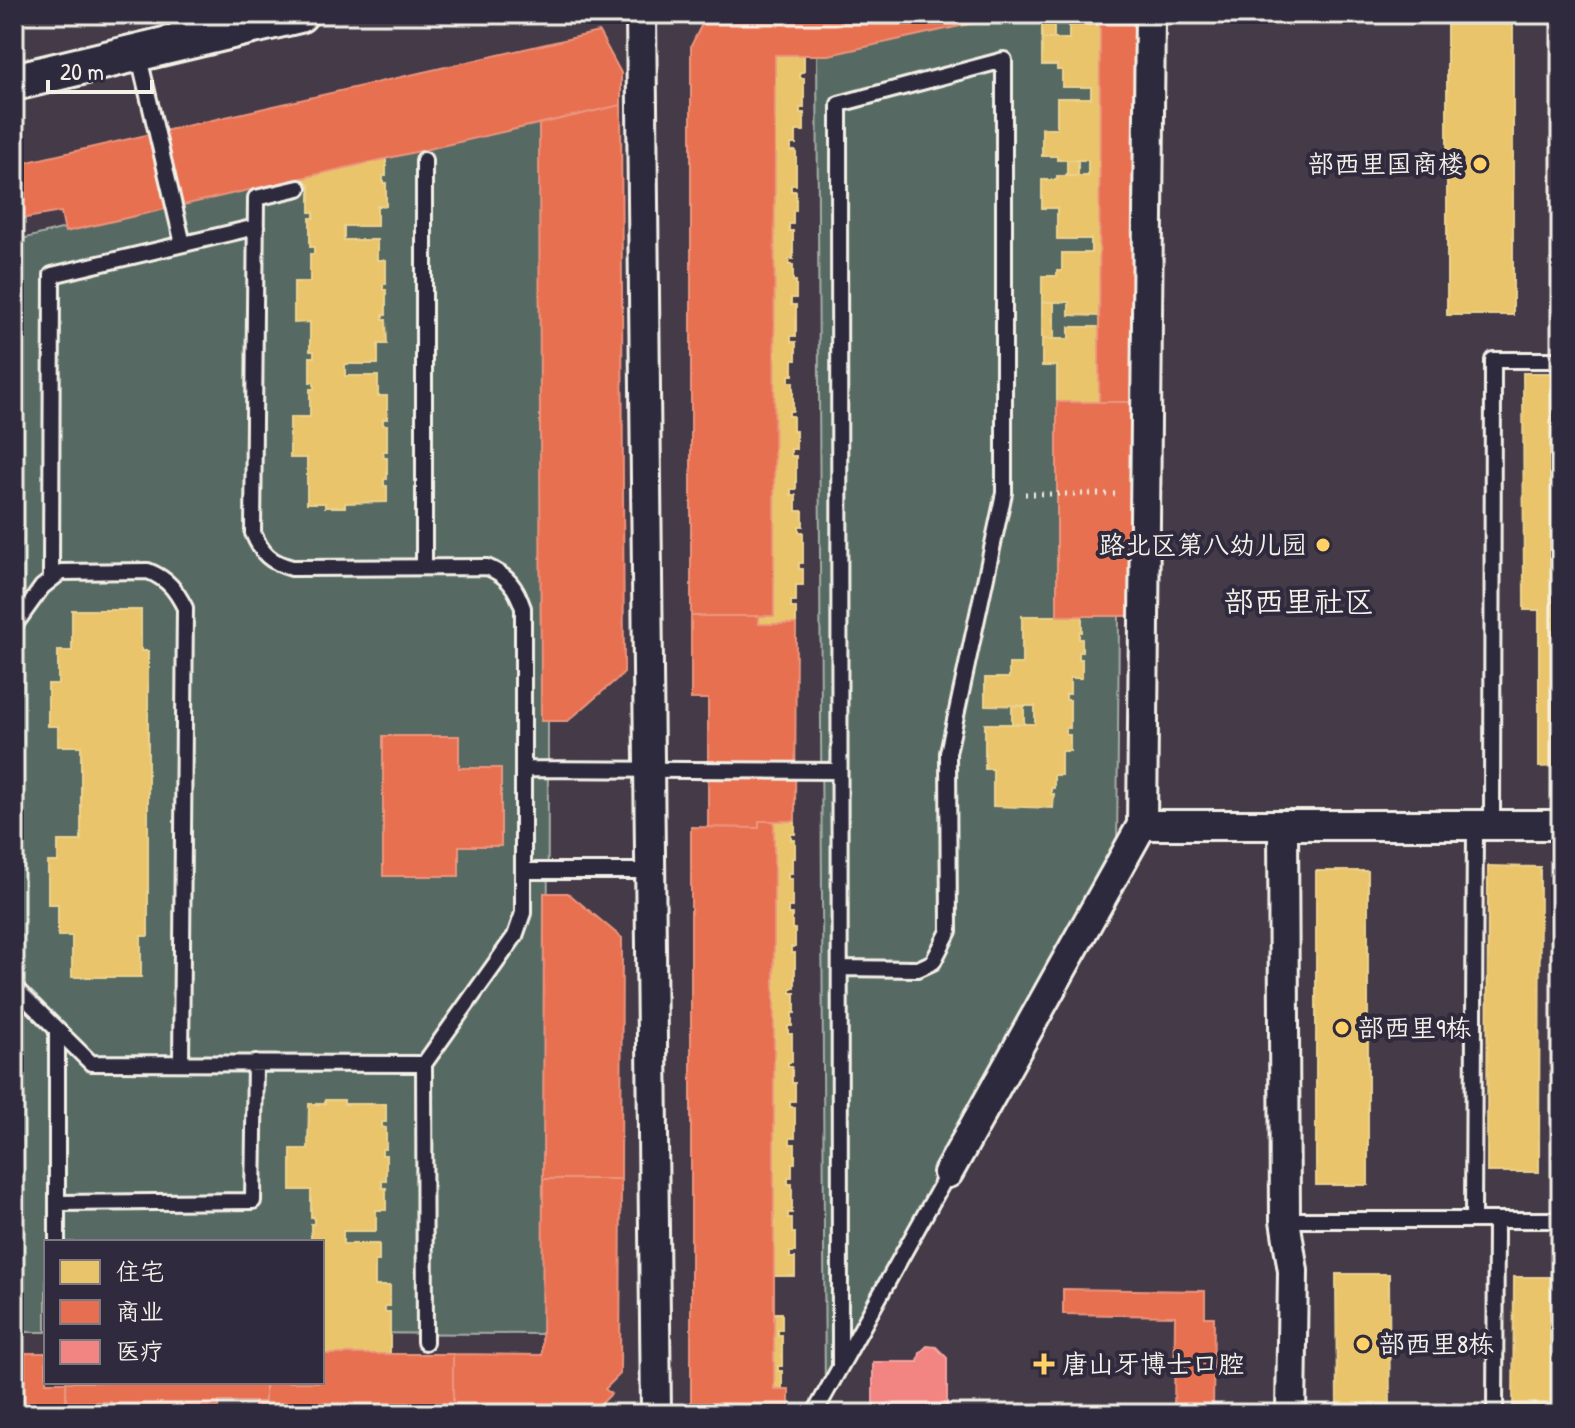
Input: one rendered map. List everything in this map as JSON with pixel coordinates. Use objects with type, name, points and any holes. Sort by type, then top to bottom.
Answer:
[{"type":"street","points":[[14,82],[138,53],[185,28],[299,14]]},
{"type":"street","points":[[641,14],[656,1414]]},
{"type":"street","points":[[948,1173],[1142,825],[1150,14]]},
{"type":"street","points":[[1142,825],[1561,825]]},
{"type":"street","points":[[1283,825],[1285,1220],[1293,1271],[1291,1414]]},
{"type":"lane","points":[[138,53],[183,244]]},
{"type":"lane","points":[[840,968],[918,969],[933,962],[949,931],[948,753],[1004,493],[1004,60],[839,104],[840,1367]]},
{"type":"lane","points":[[424,160],[424,567]]},
{"type":"lane","points":[[299,188],[256,198],[253,533],[261,552],[274,563],[292,568],[487,567],[501,573],[516,589],[523,608],[523,913],[515,936],[424,1064],[425,1342]]},
{"type":"lane","points":[[51,578],[52,275],[256,227]]},
{"type":"lane","points":[[1473,1220],[1493,360],[1561,360]]},
{"type":"lane","points":[[14,626],[51,578],[61,572],[148,571],[161,576],[176,589],[185,608],[181,1063]]},
{"type":"lane","points":[[523,769],[839,771]]},
{"type":"lane","points":[[523,871],[650,871]]},
{"type":"lane","points":[[14,984],[91,1063],[424,1064]]},
{"type":"lane","points":[[57,1030],[57,1240]]},
{"type":"lane","points":[[57,1203],[253,1201],[255,1063]]},
{"type":"lane","points":[[814,1414],[948,1173]]},
{"type":"lane","points":[[1285,1220],[1561,1220]]},
{"type":"lane","points":[[1495,1414],[1496,1220]]},
{"type":"path","points":[[1004,493],[1146,495]]},
{"type":"green space","points":[[976,14],[1124,14],[1117,856],[825,1405],[817,47]]},
{"type":"green space","points":[[549,105],[547,1334],[324,1333],[324,1240],[44,1240],[44,1332],[14,1332],[14,241]]},
{"type":"building: 住宅","points":[[725,14],[796,14],[796,29],[791,29],[791,36],[796,36],[796,55],[804,55],[804,72],[800,72],[800,78],[804,78],[804,108],[800,108],[800,113],[804,113],[804,131],[796,131],[796,144],[791,144],[791,151],[796,151],[796,185],[791,185],[791,191],[796,191],[796,211],[793,211],[793,224],[789,224],[789,231],[793,231],[793,259],[789,259],[789,265],[793,265],[793,281],[796,281],[796,298],[791,298],[791,305],[796,305],[796,336],[791,336],[791,342],[796,342],[796,360],[793,360],[793,375],[789,375],[789,382],[793,382],[793,411],[789,411],[789,416],[793,416],[793,431],[796,431],[796,449],[791,449],[791,456],[796,456],[796,489],[791,489],[791,495],[796,495],[796,511],[803,511],[803,526],[799,526],[799,532],[803,532],[803,563],[799,563],[799,569],[803,569],[803,585],[796,585],[796,601],[791,601],[791,608],[796,608],[796,624],[759,624],[759,616],[729,616],[729,598],[709,598],[709,571],[737,571],[737,552],[767,552],[767,542],[737,542],[737,529],[725,529],[725,524],[709,524],[709,498],[747,498],[747,491],[760,491],[761,467],[722,467],[722,436],[709,436],[709,409],[722,409],[722,405],[756,405],[756,387],[722,387],[722,383],[709,383],[709,356],[722,356],[722,326],[761,326],[761,315],[722,315],[722,285],[709,285],[709,258],[722,258],[722,254],[756,254],[756,236],[722,236],[722,232],[709,232],[709,206],[722,206],[722,176],[760,176],[760,161],[728,161],[725,139],[709,139],[709,111],[737,111],[737,98],[767,98],[767,88],[737,88],[737,76],[709,76],[709,48],[725,48]]},
{"type":"building: 住宅","points":[[1042,14],[1054,14],[1054,39],[1042,39]]},
{"type":"building: 住宅","points":[[1100,14],[1134,14],[1131,41],[1134,41],[1134,57],[1127,57],[1127,73],[1123,73],[1123,79],[1127,79],[1127,109],[1123,109],[1123,115],[1127,115],[1127,133],[1123,133],[1123,148],[1120,148],[1120,153],[1123,153],[1120,189],[1123,189],[1123,204],[1127,204],[1127,222],[1123,222],[1123,228],[1127,228],[1127,261],[1123,261],[1123,267],[1127,267],[1127,283],[1134,283],[1134,300],[1130,300],[1130,305],[1134,305],[1134,335],[1130,335],[1130,342],[1134,342],[1134,359],[1127,359],[1127,378],[1123,378],[1123,383],[1127,383],[1127,402],[1103,402],[1103,409],[1080,409],[1080,405],[1075,405],[1075,409],[1057,409],[1057,366],[1042,366],[1042,339],[1069,339],[1069,327],[1099,327],[1099,316],[1069,315],[1069,302],[1042,302],[1042,276],[1057,276],[1057,271],[1062,271],[1062,253],[1091,253],[1091,239],[1057,239],[1057,208],[1042,208],[1042,180],[1057,180],[1057,176],[1088,176],[1088,160],[1057,160],[1057,156],[1042,156],[1042,128],[1057,128],[1057,98],[1091,98],[1091,87],[1062,87],[1062,70],[1057,70],[1057,65],[1042,65],[1042,39],[1069,39],[1069,25],[1100,25]]},
{"type":"building: 住宅","name":"部西里国商楼","points":[[1447,14],[1513,14],[1513,315],[1447,315]]},
{"type":"building: 住宅","points":[[709,76],[721,76],[721,111],[709,111]]},
{"type":"building: 住宅","points":[[334,98],[353,98],[353,103],[386,103],[386,119],[382,119],[382,126],[386,126],[386,145],[382,145],[382,151],[386,151],[383,183],[386,183],[386,206],[377,206],[377,226],[344,226],[344,240],[377,240],[377,260],[386,260],[383,290],[386,290],[386,315],[383,315],[383,320],[386,320],[387,344],[378,344],[378,364],[345,364],[345,376],[378,376],[378,396],[387,396],[387,419],[383,419],[383,425],[387,425],[387,451],[383,451],[384,458],[387,458],[384,486],[387,486],[387,502],[345,503],[345,507],[307,503],[307,458],[290,458],[290,417],[310,417],[310,389],[314,389],[314,382],[310,382],[310,357],[314,357],[314,351],[310,351],[310,322],[294,323],[294,282],[310,282],[310,254],[314,254],[314,247],[310,247],[310,218],[314,218],[314,212],[310,212],[310,185],[294,185],[293,143],[315,143],[315,103],[334,103]]},
{"type":"building: 住宅","points":[[1067,160],[1078,160],[1078,176],[1067,176]]},
{"type":"building: 住宅","points":[[14,220],[20,220],[21,328],[14,328]]},
{"type":"building: 住宅","points":[[736,236],[746,236],[746,254],[736,254]]},
{"type":"building: 住宅","points":[[1042,302],[1054,302],[1054,339],[1042,339]]},
{"type":"building: 住宅","points":[[1523,373],[1561,373],[1561,766],[1539,767],[1539,610],[1524,610]]},
{"type":"building: 住宅","points":[[736,387],[746,387],[746,405],[736,405]]},
{"type":"building: 住宅","points":[[14,415],[21,415],[22,524],[14,524]]},
{"type":"building: 住宅","points":[[709,524],[721,524],[721,571],[709,571]]},
{"type":"building: 住宅","points":[[72,610],[141,610],[141,651],[148,651],[148,936],[141,936],[141,977],[72,977],[72,936],[58,936],[58,904],[48,904],[48,862],[58,862],[58,841],[81,841],[81,746],[58,746],[58,726],[48,726],[48,684],[58,684],[58,651],[72,651]]},
{"type":"building: 住宅","points":[[1022,616],[1082,616],[1079,639],[1082,639],[1082,652],[1079,652],[1079,659],[1082,659],[1082,678],[1070,678],[1070,694],[1066,694],[1066,700],[1070,700],[1070,728],[1066,728],[1066,735],[1070,735],[1070,751],[1061,751],[1061,775],[1054,775],[1054,788],[1051,788],[1053,808],[993,806],[993,769],[985,769],[985,724],[1035,724],[1035,706],[985,705],[985,678],[1009,678],[1009,664],[1022,664]]},
{"type":"building: 住宅","points":[[1012,706],[1024,706],[1024,724],[1012,724]]},
{"type":"building: 住宅","points":[[759,821],[795,821],[795,834],[791,834],[791,840],[795,840],[795,858],[792,858],[792,873],[788,873],[788,879],[792,879],[792,907],[788,907],[788,914],[792,914],[792,929],[795,929],[795,947],[791,947],[791,953],[795,953],[795,988],[791,988],[791,993],[795,993],[795,1013],[792,1013],[792,1026],[788,1026],[788,1034],[792,1034],[792,1062],[788,1062],[788,1067],[792,1067],[792,1083],[795,1083],[795,1101],[790,1101],[790,1107],[795,1107],[795,1138],[790,1138],[790,1144],[795,1144],[795,1163],[792,1163],[792,1177],[788,1177],[788,1184],[792,1184],[792,1213],[788,1213],[788,1218],[792,1218],[792,1233],[795,1233],[795,1252],[790,1252],[790,1258],[795,1258],[795,1276],[774,1276],[774,1291],[769,1291],[769,1297],[774,1297],[774,1313],[782,1313],[782,1330],[778,1330],[778,1335],[782,1335],[782,1366],[778,1366],[778,1371],[782,1371],[782,1389],[774,1389],[774,1407],[769,1407],[769,1414],[702,1414],[702,1396],[691,1396],[691,1368],[716,1368],[716,1356],[747,1356],[747,1345],[716,1345],[716,1332],[691,1332],[691,1305],[702,1305],[702,1300],[708,1300],[708,1282],[739,1282],[739,1276],[760,1276],[760,1269],[722,1269],[722,1238],[708,1238],[709,1211],[722,1211],[722,1207],[756,1207],[756,1190],[722,1190],[722,1186],[709,1186],[709,1158],[722,1158],[722,1128],[760,1128],[760,1118],[722,1118],[722,1087],[709,1087],[709,1061],[722,1061],[722,1056],[756,1056],[756,1039],[722,1039],[722,1035],[709,1035],[709,1008],[722,1008],[722,978],[760,978],[760,963],[722,963],[722,934],[709,934],[709,906],[722,906],[722,901],[756,901],[756,885],[722,885],[722,881],[709,881],[709,854],[731,854],[731,840],[741,840],[741,828],[759,828]]},
{"type":"building: 住宅","points":[[1488,866],[1540,867],[1539,1172],[1487,1172]]},
{"type":"building: 住宅","name":"部西里9栋","points":[[1316,871],[1368,871],[1368,1185],[1316,1185]]},
{"type":"building: 住宅","points":[[735,885],[747,885],[747,901],[735,901]]},
{"type":"building: 住宅","points":[[735,1039],[747,1039],[747,1056],[735,1056]]},
{"type":"building: 住宅","points":[[14,1089],[18,1089],[17,1198],[14,1198]]},
{"type":"building: 住宅","points":[[325,1100],[344,1100],[344,1104],[386,1104],[386,1122],[382,1122],[382,1127],[386,1128],[386,1149],[382,1149],[382,1155],[386,1155],[386,1181],[382,1181],[382,1188],[386,1188],[386,1210],[376,1210],[376,1231],[343,1231],[343,1244],[379,1244],[375,1286],[390,1286],[390,1306],[385,1306],[385,1312],[390,1312],[390,1368],[385,1368],[385,1376],[390,1376],[390,1394],[380,1394],[380,1414],[313,1414],[313,1387],[300,1387],[300,1384],[324,1384],[324,1240],[311,1240],[314,1217],[311,1217],[311,1190],[291,1190],[291,1149],[308,1149],[309,1104],[325,1104]]},
{"type":"building: 住宅","points":[[735,1190],[747,1190],[747,1207],[735,1207]]},
{"type":"building: 住宅","name":"部西里8栋","points":[[1336,1274],[1389,1274],[1390,1414],[1337,1414]]},
{"type":"building: 住宅","points":[[1514,1277],[1561,1277],[1561,1414],[1513,1414]]},
{"type":"building: 住宅","points":[[14,1283],[17,1283],[16,1392],[14,1392]]},
{"type":"building: 住宅","points":[[691,1332],[701,1332],[701,1368],[691,1368]]},
{"type":"building: 商业","points":[[707,14],[1014,14],[829,55],[775,55],[774,616],[691,616],[691,46]]},
{"type":"building: 商业","points":[[1100,14],[1134,14],[1134,402],[1099,402]]},
{"type":"building: 商业","points":[[599,32],[621,73],[621,105],[65,232],[61,212],[14,220],[14,165]]},
{"type":"building: 商业","points":[[621,105],[624,673],[568,721],[541,721],[539,124]]},
{"type":"building: 商业","points":[[1057,402],[1134,402],[1134,616],[1057,616]]},
{"type":"building: 商业","points":[[691,616],[759,616],[759,624],[796,624],[795,821],[759,821],[759,828],[708,827],[708,699],[691,699]]},
{"type":"building: 商业","points":[[383,736],[459,736],[459,768],[501,768],[501,846],[459,846],[459,876],[383,876]]},
{"type":"building: 商业","points":[[759,821],[774,821],[774,1389],[789,1389],[789,1414],[691,1414],[691,827],[759,828]]},
{"type":"building: 商业","points":[[544,893],[568,893],[622,938],[621,1179],[543,1179]]},
{"type":"building: 商业","points":[[543,1179],[621,1179],[620,1374],[605,1389],[611,1394],[591,1414],[453,1414],[453,1354],[542,1355]]},
{"type":"building: 商业","points":[[1063,1289],[1205,1291],[1205,1317],[1214,1317],[1213,1414],[1174,1414],[1175,1316],[1063,1314]]},
{"type":"building: 商业","points":[[14,1353],[44,1353],[44,1384],[66,1384],[66,1402],[79,1402],[79,1414],[14,1414]]},
{"type":"building: 商业","points":[[324,1354],[453,1354],[453,1414],[254,1414],[254,1402],[265,1402],[265,1384],[324,1384]]},
{"type":"building: 商业","points":[[66,1384],[265,1384],[265,1402],[219,1402],[219,1407],[111,1407],[111,1402],[66,1402]]},
{"type":"building: 医疗","points":[[927,1346],[936,1347],[947,1358],[947,1414],[873,1414],[873,1362],[918,1362],[920,1353]]},
{"type":"place","name":"部西里国商楼","points":[[1480,164]]},
{"type":"place","name":"路北区第八幼儿园","points":[[1323,545]]},
{"type":"place","name":"部西里9栋","points":[[1342,1028]]},
{"type":"place","name":"部西里8栋","points":[[1363,1344]]},
{"type":"place","name":"唐山牙博士口腔","points":[[1044,1364]]},
{"type":"district","name":"部西里社区","points":[[1299,602]]}]
